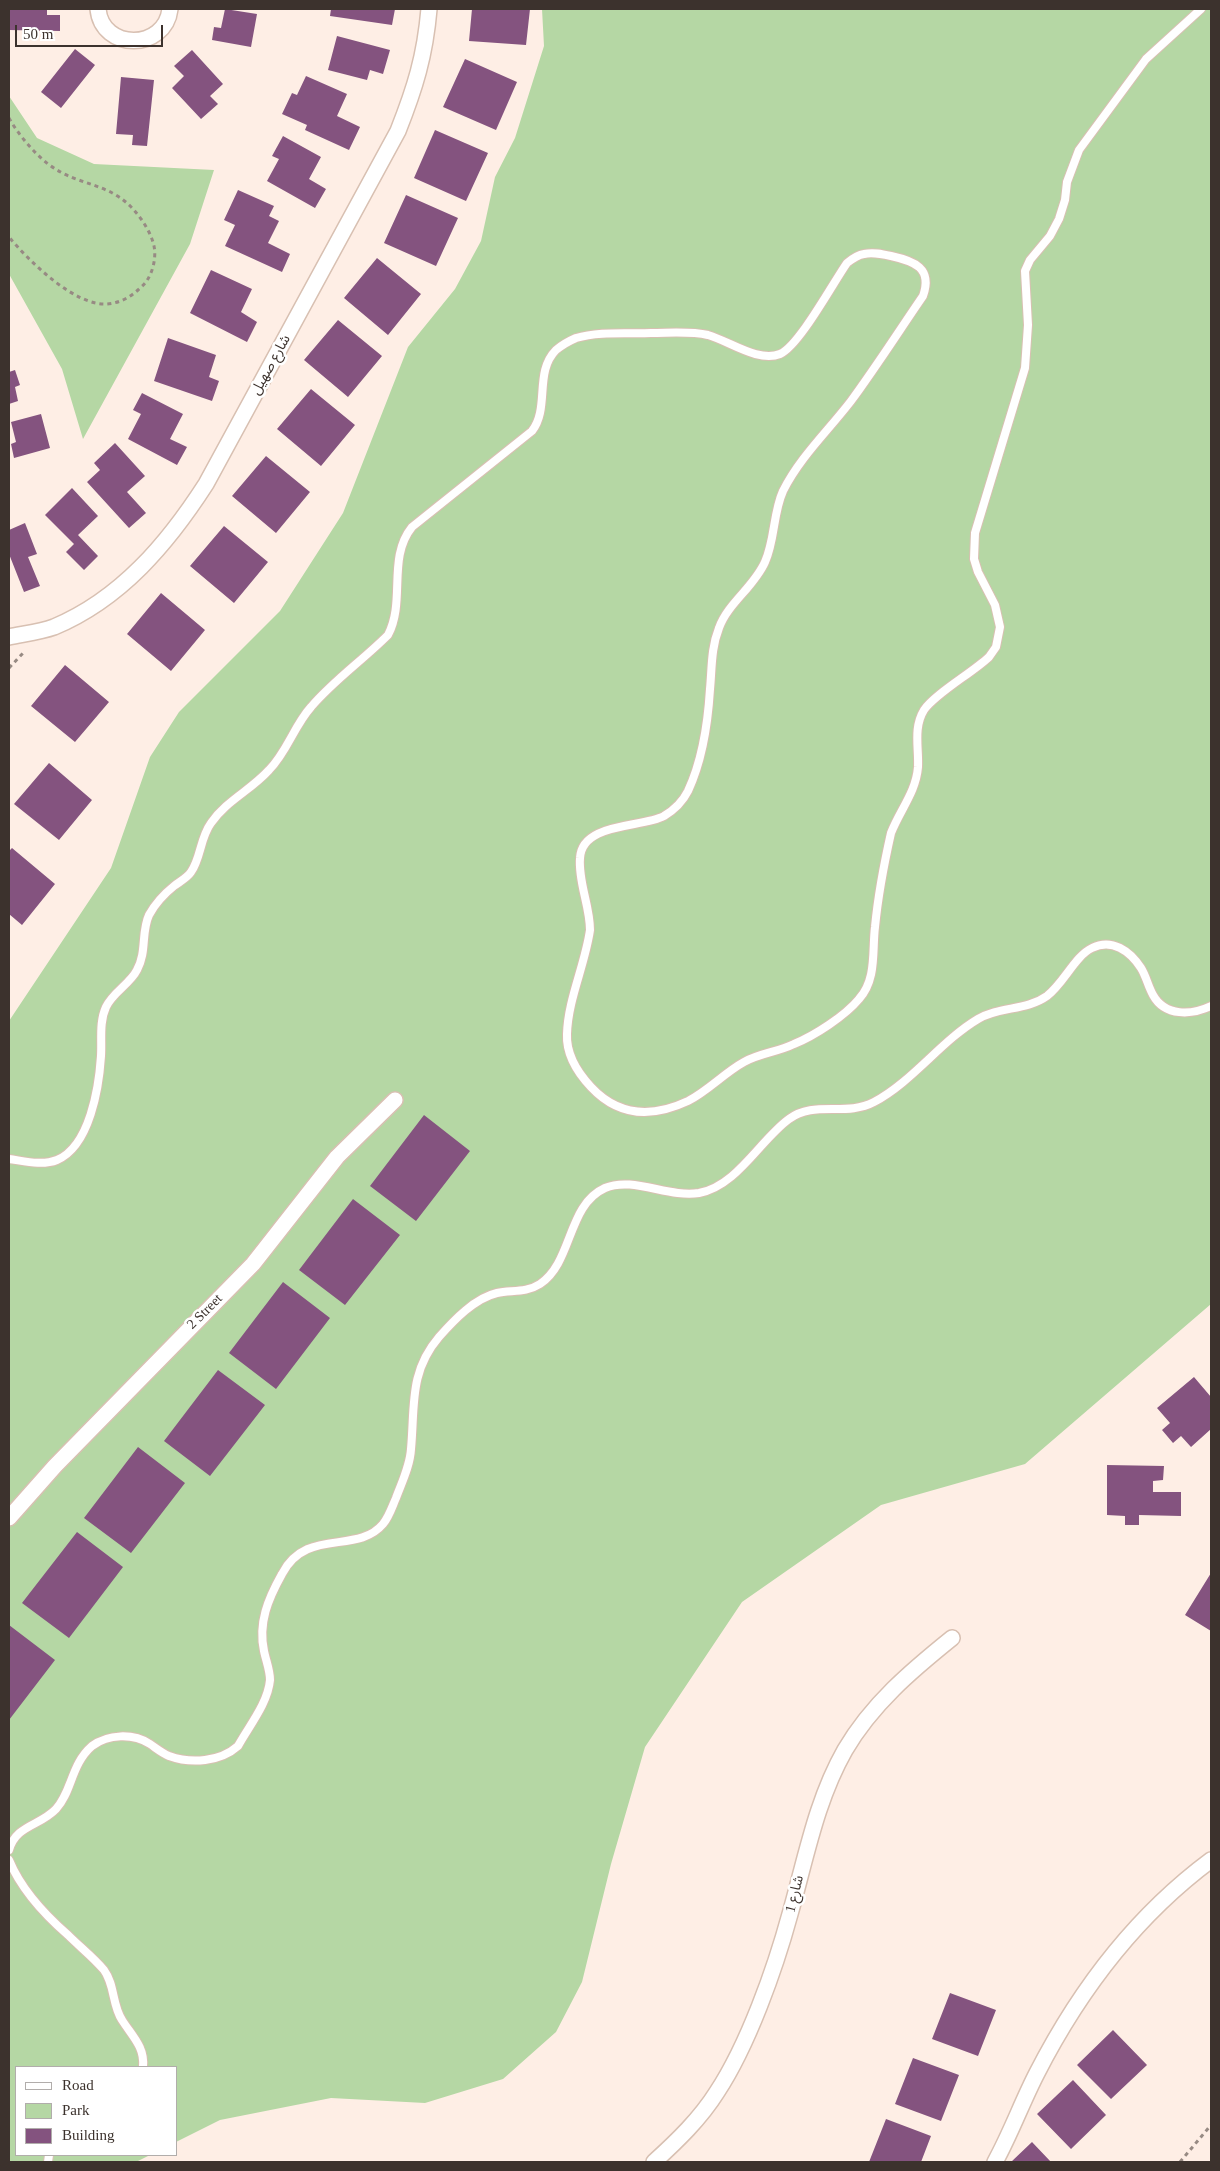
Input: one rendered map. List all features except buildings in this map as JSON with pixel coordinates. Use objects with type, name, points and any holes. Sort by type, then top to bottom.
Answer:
[{"type":"street","points":[[98,9],[103,23],[111,33],[133,41],[145,40],[156,34],[164,25],[170,9]]},
{"type":"street","name":"شارع صهيل","points":[[9,637],[53,627],[90,607],[125,582],[156,554],[183,520],[206,484],[398,131],[416,86],[426,38],[429,9]]},
{"type":"street","name":"2 Street","points":[[9,1518],[69,1452],[253,1264],[337,1157],[395,1100]]},
{"type":"street","name":"شارع 1","points":[[654,2162],[682,2136],[717,2092],[742,2045],[763,1995],[785,1930],[808,1840],[818,1810],[830,1780],[846,1750],[864,1721],[886,1695],[952,1638]]},
{"type":"street","points":[[995,2162],[1036,2074],[1062,2027],[1091,1983],[1124,1942],[1160,1904],[1211,1860]]},
{"type":"lane","points":[[9,1159],[48,1162],[57,1160],[74,1146],[86,1124],[96,1094],[100,1072],[102,1019],[111,998],[137,972],[142,959],[148,916],[156,904],[190,874],[209,825],[218,814],[271,769],[282,754],[298,722],[309,708],[388,635],[394,623],[397,610],[399,551],[406,535],[412,527],[532,432],[539,418],[545,371],[549,360],[556,350],[577,338],[590,336],[623,333],[694,333],[717,338],[760,356],[781,354],[796,340],[847,263],[855,257],[873,253],[908,260],[916,264],[922,270],[926,279],[926,288],[923,296],[850,403],[809,451],[783,492],[766,561],[746,590],[727,612],[719,627],[714,644],[707,720],[688,792],[678,806],[664,816],[649,822],[612,828],[601,832],[582,849],[580,857],[581,875],[590,920],[590,930],[568,1020],[569,1052],[575,1068],[586,1081],[612,1104],[630,1111],[643,1113],[667,1109],[688,1101],[724,1074],[746,1061],[793,1045],[816,1032],[859,999],[867,986],[872,972],[875,924],[891,833],[909,800],[917,776],[917,738],[921,716],[932,702],[989,657],[996,647],[999,636],[998,616],[990,594],[978,572],[974,559],[974,546],[978,520],[1025,368],[1028,325],[1025,271],[1030,260],[1050,236],[1059,219],[1072,166],[1080,150],[1146,59],[1201,9]]},
{"type":"lane","points":[[9,1850],[16,1834],[49,1815],[57,1808],[78,1764],[92,1747],[101,1741],[111,1738],[132,1737],[150,1743],[167,1755],[188,1760],[213,1759],[230,1752],[238,1746],[268,1689],[270,1674],[263,1647],[263,1617],[287,1565],[305,1550],[315,1546],[368,1535],[385,1522],[409,1462],[412,1412],[417,1377],[432,1347],[463,1314],[483,1299],[494,1294],[527,1290],[544,1281],[556,1266],[584,1206],[594,1196],[606,1188],[619,1184],[686,1194],[714,1188],[736,1172],[788,1119],[806,1111],[851,1110],[879,1100],[957,1034],[980,1018],[992,1012],[1035,1004],[1049,994],[1062,983],[1081,956],[1090,948],[1101,945],[1118,947],[1132,957],[1141,967],[1154,998],[1167,1008],[1182,1013],[1198,1012],[1211,1006]]},
{"type":"lane","points":[[9,1860],[20,1882],[39,1906],[105,1972],[113,1993],[116,2010],[140,2046],[144,2056],[143,2066]]},
{"type":"path","points":[[9,118],[32,148],[48,164],[63,173],[115,193],[128,203],[147,228],[154,248],[153,268],[143,286],[126,299],[106,304],[85,300],[54,280],[22,253],[9,237]]},
{"type":"path","points":[[1180,2162],[1211,2125]]},
{"type":"green space","points":[[542,9],[1211,9],[1211,1304],[1025,1464],[881,1505],[742,1602],[645,1747],[611,1864],[582,1982],[556,2032],[503,2079],[425,2103],[331,2098],[220,2120],[178,2141],[178,2066],[15,2066],[15,2156],[148,2156],[136,2162],[9,2162],[9,1021],[111,868],[150,757],[179,712],[280,611],[343,513],[408,347],[455,289],[481,241],[495,177],[515,138],[544,46]]},
{"type":"green space","points":[[9,96],[37,138],[94,164],[214,170],[190,244],[83,439],[62,369],[9,274]]}]
